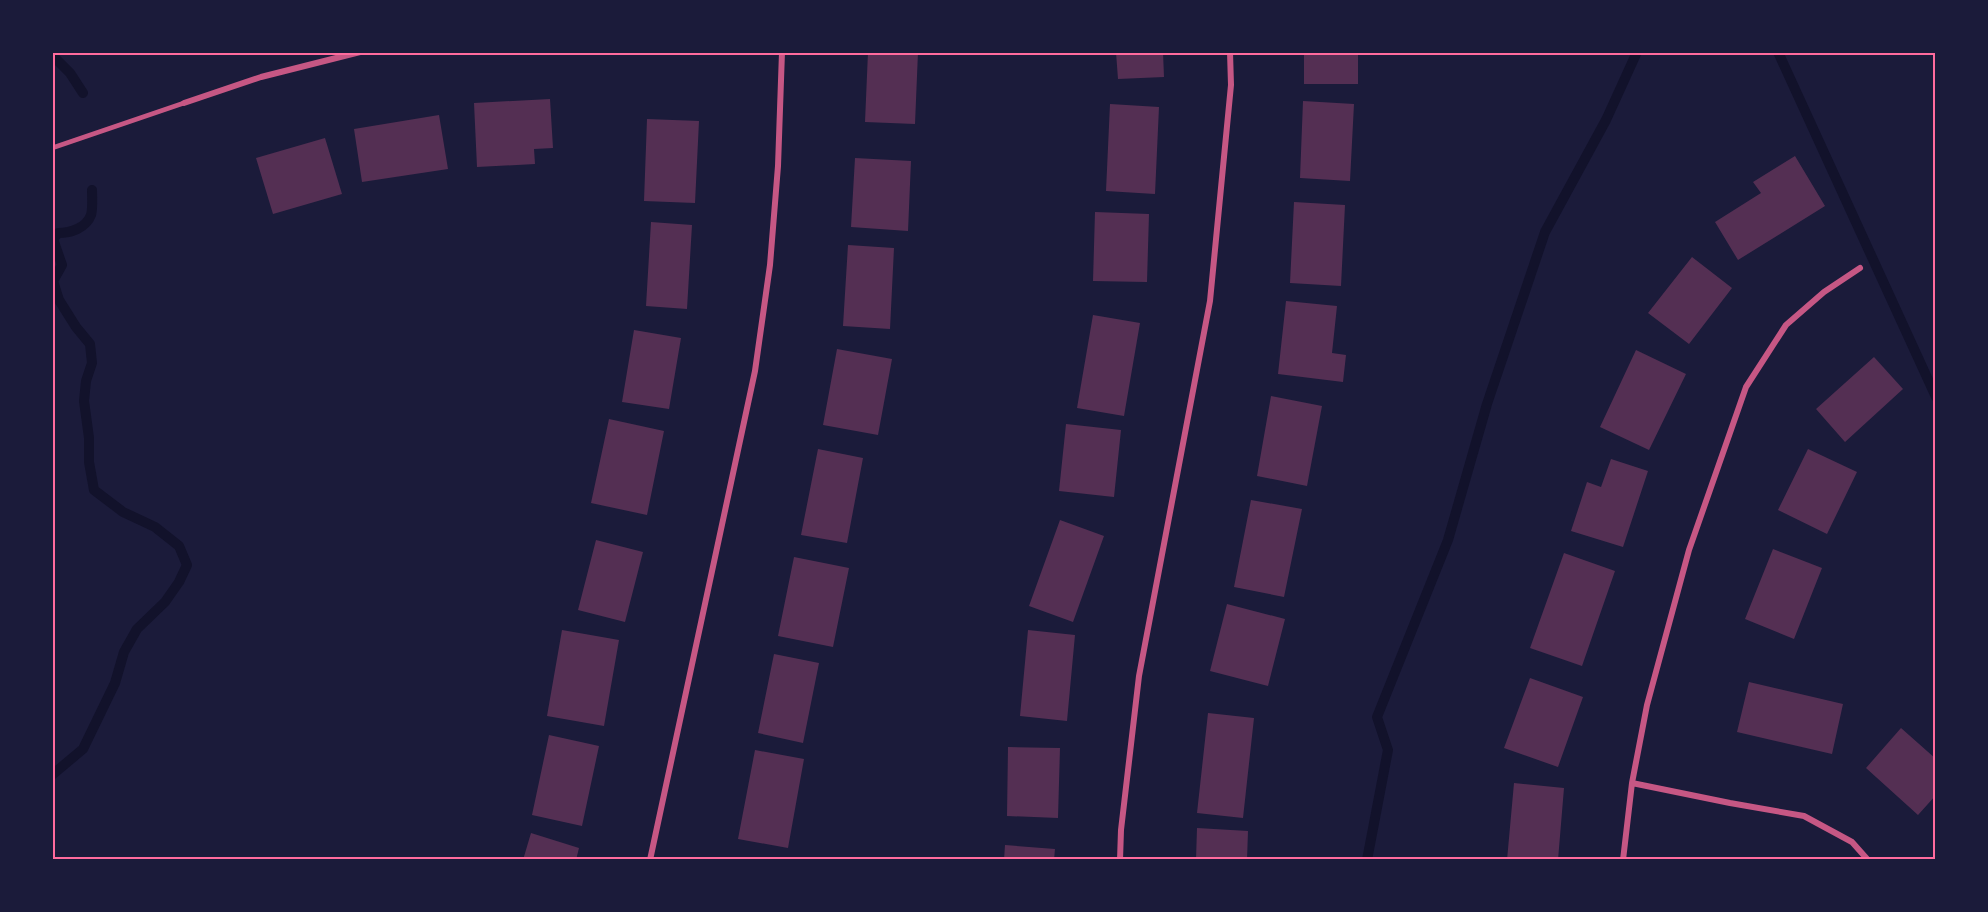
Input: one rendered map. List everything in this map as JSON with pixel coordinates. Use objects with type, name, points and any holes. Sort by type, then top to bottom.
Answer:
[{"type":"street","points":[[184,103],[261,77],[360,52]]},
{"type":"street","points":[[650,860],[754,371],[770,265],[778,166],[782,52]]},
{"type":"street","points":[[1120,860],[1121,830],[1139,676],[1210,301],[1231,85],[1230,52]]},
{"type":"street","points":[[1623,860],[1632,783],[1647,705],[1689,550],[1746,387],[1786,325],[1824,292],[1860,268]]},
{"type":"street","points":[[1632,783],[1804,816],[1852,842],[1868,860]]},
{"type":"lane","points":[[52,148],[184,103]]},
{"type":"building","points":[[868,52],[918,52],[915,124],[865,122]]},
{"type":"building","points":[[1116,52],[1163,52],[1164,77],[1118,79]]},
{"type":"building","points":[[1304,52],[1358,52],[1358,84],[1304,84]]},
{"type":"building","points":[[550,99],[553,148],[534,149],[535,164],[477,167],[474,103]]},
{"type":"building","points":[[1303,101],[1354,104],[1350,181],[1300,178]]},
{"type":"building","points":[[1110,104],[1159,107],[1155,194],[1106,191]]},
{"type":"building","points":[[439,115],[448,169],[362,182],[354,129]]},
{"type":"building","points":[[647,119],[699,121],[695,203],[644,201]]},
{"type":"building","points":[[325,138],[342,194],[273,214],[256,158]]},
{"type":"building","points":[[1795,156],[1825,206],[1738,260],[1715,222],[1761,193],[1753,182]]},
{"type":"building","points":[[855,158],[911,161],[908,231],[851,227]]},
{"type":"building","points":[[1294,202],[1345,205],[1341,286],[1290,283]]},
{"type":"building","points":[[1095,212],[1149,214],[1147,282],[1093,281]]},
{"type":"building","points":[[651,222],[692,225],[687,309],[646,306]]},
{"type":"building","points":[[848,245],[894,248],[890,329],[843,326]]},
{"type":"building","points":[[1692,257],[1732,288],[1689,344],[1648,313]]},
{"type":"building","points":[[1286,301],[1337,306],[1332,353],[1346,355],[1343,382],[1278,374]]},
{"type":"building","points":[[1093,315],[1140,323],[1124,416],[1077,408]]},
{"type":"building","points":[[634,330],[681,338],[669,409],[622,402]]},
{"type":"building","points":[[837,349],[892,359],[878,435],[823,425]]},
{"type":"building","points":[[1636,350],[1686,374],[1649,450],[1600,427]]},
{"type":"building","points":[[1874,357],[1903,389],[1845,442],[1816,409]]},
{"type":"building","points":[[1271,396],[1322,406],[1307,486],[1257,476]]},
{"type":"building","points":[[609,419],[664,431],[647,515],[591,503]]},
{"type":"building","points":[[1066,424],[1121,430],[1114,497],[1059,491]]},
{"type":"building","points":[[818,449],[863,458],[847,543],[801,535]]},
{"type":"building","points":[[1808,449],[1857,472],[1827,534],[1778,510]]},
{"type":"building","points":[[1611,459],[1648,471],[1623,547],[1571,531],[1587,482],[1601,487]]},
{"type":"building","points":[[1251,500],[1302,509],[1284,597],[1234,587]]},
{"type":"building","points":[[1060,520],[1104,536],[1073,622],[1029,606]]},
{"type":"building","points":[[596,540],[643,552],[625,622],[578,610]]},
{"type":"building","points":[[1773,549],[1822,568],[1794,639],[1745,619]]},
{"type":"building","points":[[1564,553],[1615,571],[1582,666],[1530,648]]},
{"type":"building","points":[[794,557],[849,568],[833,647],[778,636]]},
{"type":"building","points":[[1227,604],[1285,619],[1268,686],[1210,671]]},
{"type":"building","points":[[562,630],[619,640],[604,726],[547,716]]},
{"type":"building","points":[[1028,630],[1075,635],[1067,721],[1020,716]]},
{"type":"building","points":[[774,654],[819,663],[803,743],[758,733]]},
{"type":"building","points":[[1530,678],[1583,697],[1558,767],[1504,748]]},
{"type":"building","points":[[1749,682],[1843,704],[1832,754],[1737,732]]},
{"type":"building","points":[[1208,713],[1254,718],[1243,818],[1197,813]]},
{"type":"building","points":[[1901,728],[1936,759],[1936,795],[1918,815],[1866,768]]},
{"type":"building","points":[[549,735],[599,746],[582,826],[532,815]]},
{"type":"building","points":[[1008,747],[1060,748],[1058,818],[1007,816]]},
{"type":"building","points":[[755,750],[804,759],[788,848],[738,839]]},
{"type":"building","points":[[1514,783],[1564,788],[1558,860],[1507,860]]},
{"type":"building","points":[[1197,828],[1248,831],[1247,860],[1196,860]]},
{"type":"building","points":[[531,833],[579,848],[576,860],[523,860]]},
{"type":"building","points":[[1005,845],[1055,849],[1054,860],[1004,860]]},
{"type":"waterway","points":[[1367,860],[1388,750],[1377,717],[1448,540],[1487,404],[1545,232],[1606,120],[1637,52]]},
{"type":"waterway","points":[[1778,52],[1936,397]]},
{"type":"waterway","points":[[52,55],[70,73],[83,93]]},
{"type":"waterway","points":[[52,775],[83,749],[115,683],[124,652],[137,629],[165,602],[179,582],[187,565],[179,546],[155,527],[123,512],[94,490],[89,462],[89,438],[84,401],[86,381],[92,363],[90,344],[59,300],[53,281],[62,265],[53,239],[58,233],[78,229],[89,220],[92,209],[92,190]]}]
